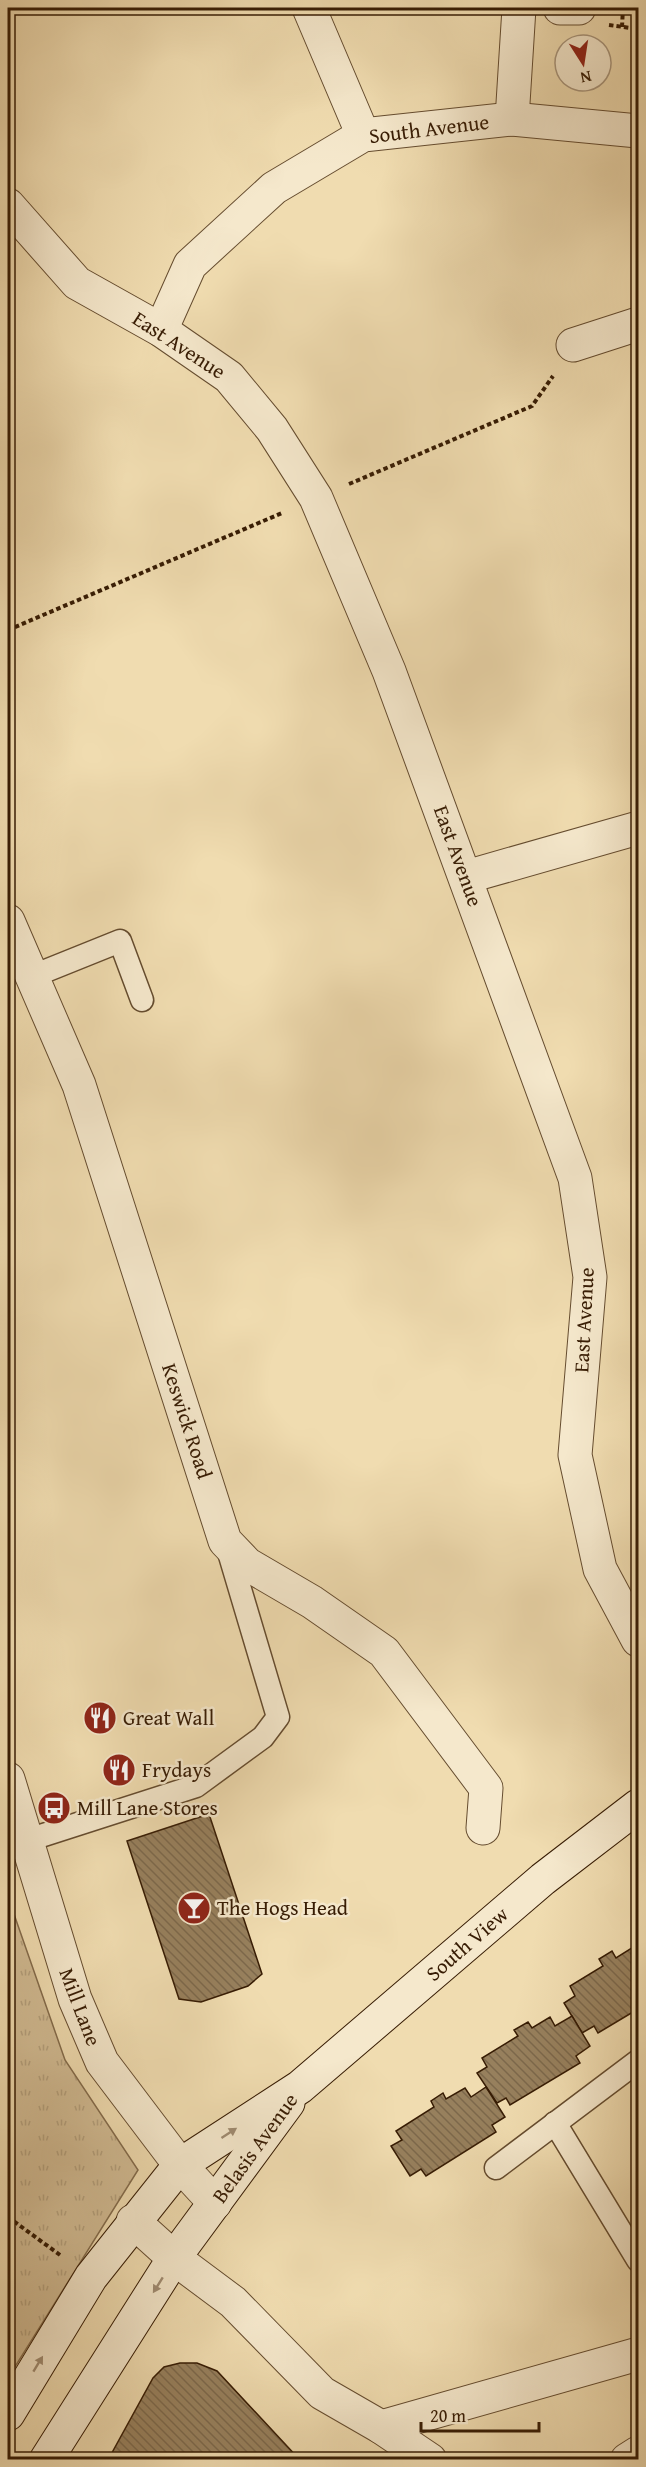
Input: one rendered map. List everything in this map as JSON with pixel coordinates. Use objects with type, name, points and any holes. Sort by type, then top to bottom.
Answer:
[{"type":"street","points":[[309,8],[363,135]]},
{"type":"street","points":[[512,119],[519,8]]},
{"type":"street","name":"South Avenue","points":[[161,330],[190,265],[274,188],[363,135],[512,119],[639,132]]},
{"type":"street","name":"East Avenue","points":[[8,205],[77,283],[161,330],[229,377],[272,429],[316,498],[389,671],[575,1178],[590,1277],[575,1455],[600,1569],[639,1640]]},
{"type":"street","points":[[573,345],[639,324]]},
{"type":"street","points":[[466,877],[639,828]]},
{"type":"street","name":"Keswick Road","points":[[8,921],[79,1085],[225,1541],[247,1564],[312,1602],[384,1652],[486,1788],[483,1828]]},
{"type":"street","name":"Mill Lane","points":[[8,1779],[75,1999],[102,2062],[180,2165],[215,2203]]},
{"type":"street","name":"South View","points":[[300,2087],[543,1880],[639,1806]]},
{"type":"street","name":"Belasis Avenue","points":[[8,2414],[91,2277],[180,2165],[300,2087]]},
{"type":"street","name":"Belasis Avenue","points":[[46,2460],[174,2258],[300,2087]]},
{"type":"street","points":[[134,2221],[174,2258],[233,2302],[322,2393],[381,2427],[430,2460]]},
{"type":"street","points":[[381,2427],[639,2354]]},
{"type":"street","points":[[627,2460],[639,2453]]},
{"type":"lane","points":[[33,976],[120,940],[142,1000]]},
{"type":"lane","points":[[26,1841],[196,1786],[263,1737],[278,1717],[225,1541]]},
{"type":"lane","points":[[496,2168],[639,2061]]},
{"type":"lane","points":[[555,2123],[638,2260]]},
{"type":"path","points":[[622,27],[623,8]]},
{"type":"path","points":[[8,2217],[91,2277]]},
{"type":"green space","points":[[8,1897],[65,2060],[138,2170],[8,2378]]},
{"type":"building","name":"The Hogs Head","points":[[209,1814],[262,1974],[248,1986],[201,2002],[179,1999],[127,1841]]},
{"type":"building","points":[[638,1944],[638,2009],[598,2033],[594,2026],[582,2033],[564,2003],[575,1996],[570,1986],[603,1966],[599,1959],[612,1951],[616,1958]]},
{"type":"building","points":[[572,2016],[590,2046],[576,2056],[580,2063],[510,2105],[506,2098],[497,2103],[477,2073],[487,2067],[482,2058],[518,2036],[514,2030],[528,2022],[532,2028],[550,2017],[555,2026]]},
{"type":"building","points":[[486,2087],[505,2117],[492,2125],[496,2132],[426,2176],[421,2169],[410,2176],[391,2146],[402,2140],[396,2131],[434,2107],[431,2101],[443,2093],[446,2099],[465,2088],[471,2097]]},
{"type":"building","points":[[180,2363],[197,2363],[217,2371],[299,2459],[108,2460],[153,2378],[164,2367]]},
{"type":"place","name":"Great Wall","points":[[100,1718]]},
{"type":"place","name":"Frydays","points":[[119,1770]]},
{"type":"place","name":"Mill Lane Stores","points":[[54,1808]]},
{"type":"place","name":"The Hogs Head","points":[[194,1908]]}]
